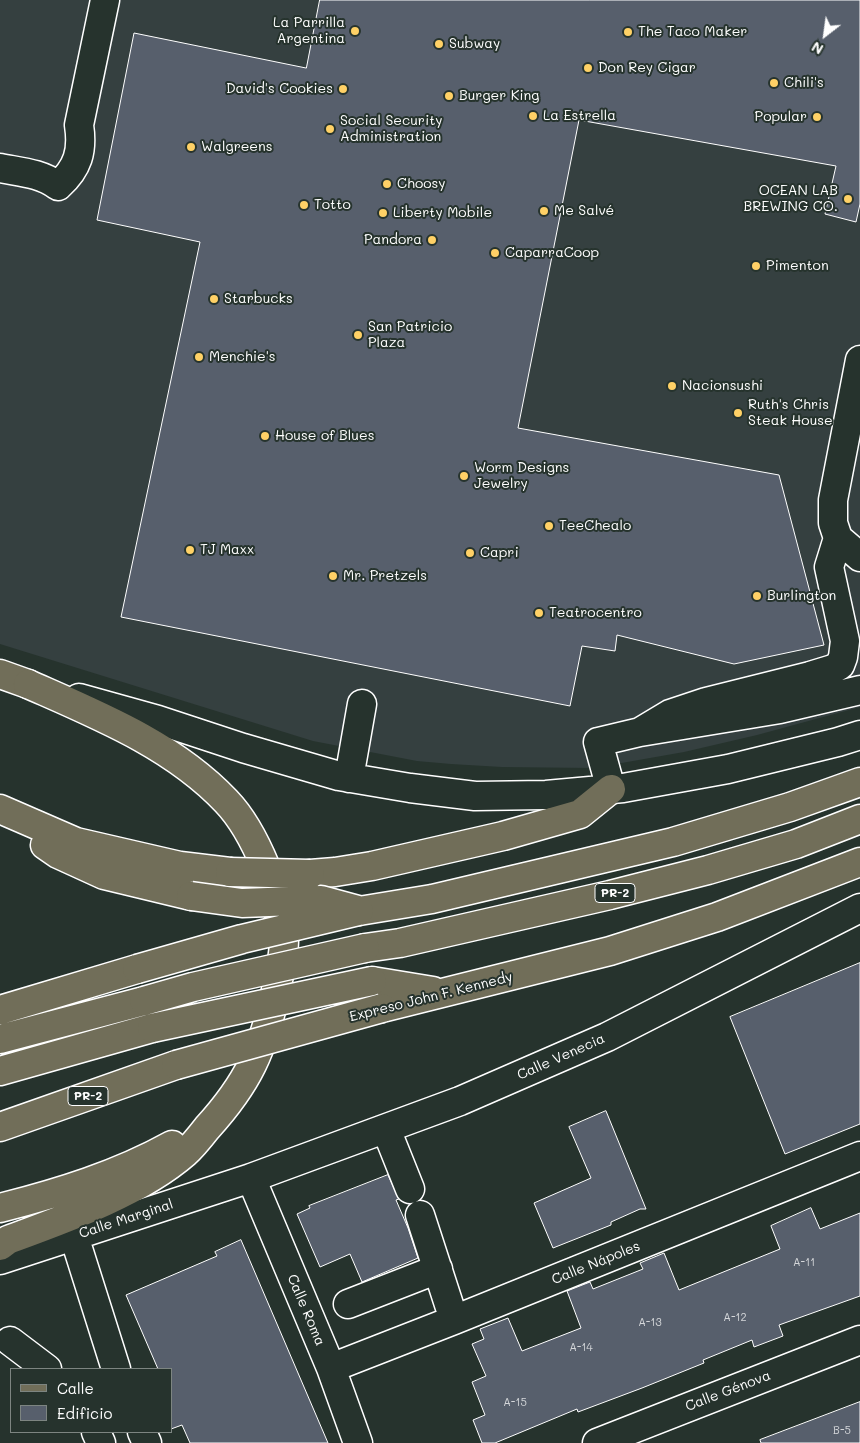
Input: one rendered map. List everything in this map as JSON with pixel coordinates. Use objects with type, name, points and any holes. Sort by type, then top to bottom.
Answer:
[{"type":"main road","points":[[0,674],[28,684],[114,722],[167,753],[209,784],[229,804],[252,839],[266,867],[281,915],[284,942],[269,1020],[258,1054],[228,1105],[186,1152],[163,1170],[134,1187],[96,1205],[8,1240],[0,1246]]},
{"type":"main road","points":[[0,1010],[242,939],[359,911],[432,899],[673,842],[790,807],[860,782]]},
{"type":"main road","points":[[0,809],[76,842],[180,866],[230,872],[310,874],[372,866],[503,836],[580,814],[611,790]]},
{"type":"main road","points":[[0,816],[58,854],[104,875],[191,896],[242,903],[321,900],[359,911]]},
{"type":"main road","name":"PR-2","points":[[0,1039],[194,987],[365,948],[409,941],[708,870],[796,844],[860,819]]},
{"type":"main road","name":"Expreso John F. Kennedy","points":[[0,1127],[176,1065],[382,1008],[610,951],[717,917],[860,862]]},
{"type":"main road","points":[[0,1071],[152,1028],[372,981],[447,993]]},
{"type":"main road","points":[[0,1208],[105,1176],[150,1157],[174,1144],[228,1105]]},
{"type":"street","points":[[0,168],[47,178],[58,186],[73,170],[79,155],[81,138],[79,125],[105,0]]},
{"type":"street","points":[[860,360],[832,500],[833,523],[838,538],[860,557]]},
{"type":"street","points":[[640,732],[670,714],[706,702],[810,676],[840,665],[845,641],[829,567],[838,538]]},
{"type":"street","points":[[28,684],[158,720],[243,748],[349,778],[475,796],[546,796],[611,790],[728,769],[860,735]]},
{"type":"street","points":[[611,790],[598,742],[640,732],[780,709],[860,690]]},
{"type":"street","points":[[349,778],[362,704]]},
{"type":"street","name":"Calle Venecia","points":[[251,1178],[460,1101],[607,1037],[860,908]]},
{"type":"street","points":[[386,1129],[410,1189]]},
{"type":"street","name":"Calle Nápoles","points":[[330,1368],[860,1156]]},
{"type":"street","name":"Calle Marginal","points":[[0,1260],[251,1178]]},
{"type":"street","name":"Calle Roma","points":[[251,1178],[330,1368],[358,1443]]},
{"type":"street","points":[[420,1215],[454,1320]]},
{"type":"street","points":[[74,1236],[116,1368]]},
{"type":"street","points":[[348,1304],[438,1269]]},
{"type":"street","name":"Calle Génova","points":[[597,1443],[860,1340]]},
{"type":"street","points":[[10,1341],[46,1368]]},
{"type":"shaded area","points":[[0,0],[860,0],[860,707],[757,735],[684,752],[593,768],[502,767],[451,764],[417,761],[313,741],[0,644]]},
{"type":"building","name":"San Patricio Plaza","points":[[320,0],[860,0],[860,204],[856,222],[825,214],[836,166],[579,120],[518,428],[779,475],[824,645],[734,664],[617,635],[615,651],[582,646],[570,706],[121,617],[200,242],[97,220],[134,33],[306,68]]},
{"type":"building","points":[[860,963],[860,1124],[785,1154],[730,1017]]},
{"type":"building","points":[[606,1111],[646,1209],[640,1209],[611,1222],[611,1225],[553,1248],[534,1203],[591,1178],[569,1127]]},
{"type":"building","points":[[388,1175],[399,1199],[396,1200],[418,1258],[362,1282],[350,1254],[320,1267],[297,1214],[310,1208],[309,1206]]},
{"type":"building","points":[[811,1208],[820,1229],[860,1213],[860,1296],[779,1325],[783,1336],[754,1347],[752,1340],[703,1360],[704,1363],[642,1388],[578,1412],[577,1409],[495,1443],[482,1443],[473,1420],[485,1415],[472,1382],[486,1376],[472,1344],[484,1339],[480,1329],[508,1318],[522,1351],[581,1328],[567,1291],[590,1282],[593,1289],[643,1269],[640,1263],[664,1253],[679,1290],[780,1249],[771,1226]]},
{"type":"building","points":[[241,1240],[328,1443],[190,1443],[182,1425],[172,1429],[172,1368],[158,1368],[126,1295],[217,1256],[215,1252]]},
{"type":"building","points":[[860,1402],[860,1443],[761,1443],[760,1440]]},
{"type":"place","name":"La Parrilla Argentina","points":[[355,31]]},
{"type":"place","name":"The Taco Maker","points":[[628,32]]},
{"type":"place","name":"Subway","points":[[439,44]]},
{"type":"place","name":"Don Rey Cigar","points":[[588,68]]},
{"type":"place","name":"Chili's","points":[[774,83]]},
{"type":"place","name":"David's Cookies","points":[[343,89]]},
{"type":"place","name":"Burger King","points":[[449,96]]},
{"type":"place","name":"La Estrella","points":[[533,116]]},
{"type":"place","name":"Popular","points":[[817,117]]},
{"type":"place","name":"Social Security Administration","points":[[330,129]]},
{"type":"place","name":"Walgreens","points":[[191,147]]},
{"type":"place","name":"Choosy","points":[[387,184]]},
{"type":"place","name":"OCEAN LAB BREWING CO.","points":[[848,199]]},
{"type":"place","name":"Totto","points":[[304,205]]},
{"type":"place","name":"Me Salvé","points":[[544,211]]},
{"type":"place","name":"Liberty Mobile","points":[[383,213]]},
{"type":"place","name":"Pandora","points":[[432,240]]},
{"type":"place","name":"CaparraCoop","points":[[495,253]]},
{"type":"place","name":"Pimenton","points":[[756,266]]},
{"type":"place","name":"Starbucks","points":[[214,299]]},
{"type":"place","name":"San Patricio Plaza","points":[[358,335]]},
{"type":"place","name":"Menchie's","points":[[199,357]]},
{"type":"place","name":"Nacionsushi","points":[[672,386]]},
{"type":"place","name":"Ruth's Chris Steak House","points":[[738,413]]},
{"type":"place","name":"House of Blues","points":[[265,436]]},
{"type":"place","name":"Worm Designs Jewelry","points":[[464,476]]},
{"type":"place","name":"TeeChealo","points":[[549,526]]},
{"type":"place","name":"TJ Maxx","points":[[190,550]]},
{"type":"place","name":"Capri","points":[[470,553]]},
{"type":"place","name":"Mr. Pretzels","points":[[333,576]]},
{"type":"place","name":"Burlington","points":[[757,596]]},
{"type":"place","name":"Teatrocentro","points":[[539,613]]}]
